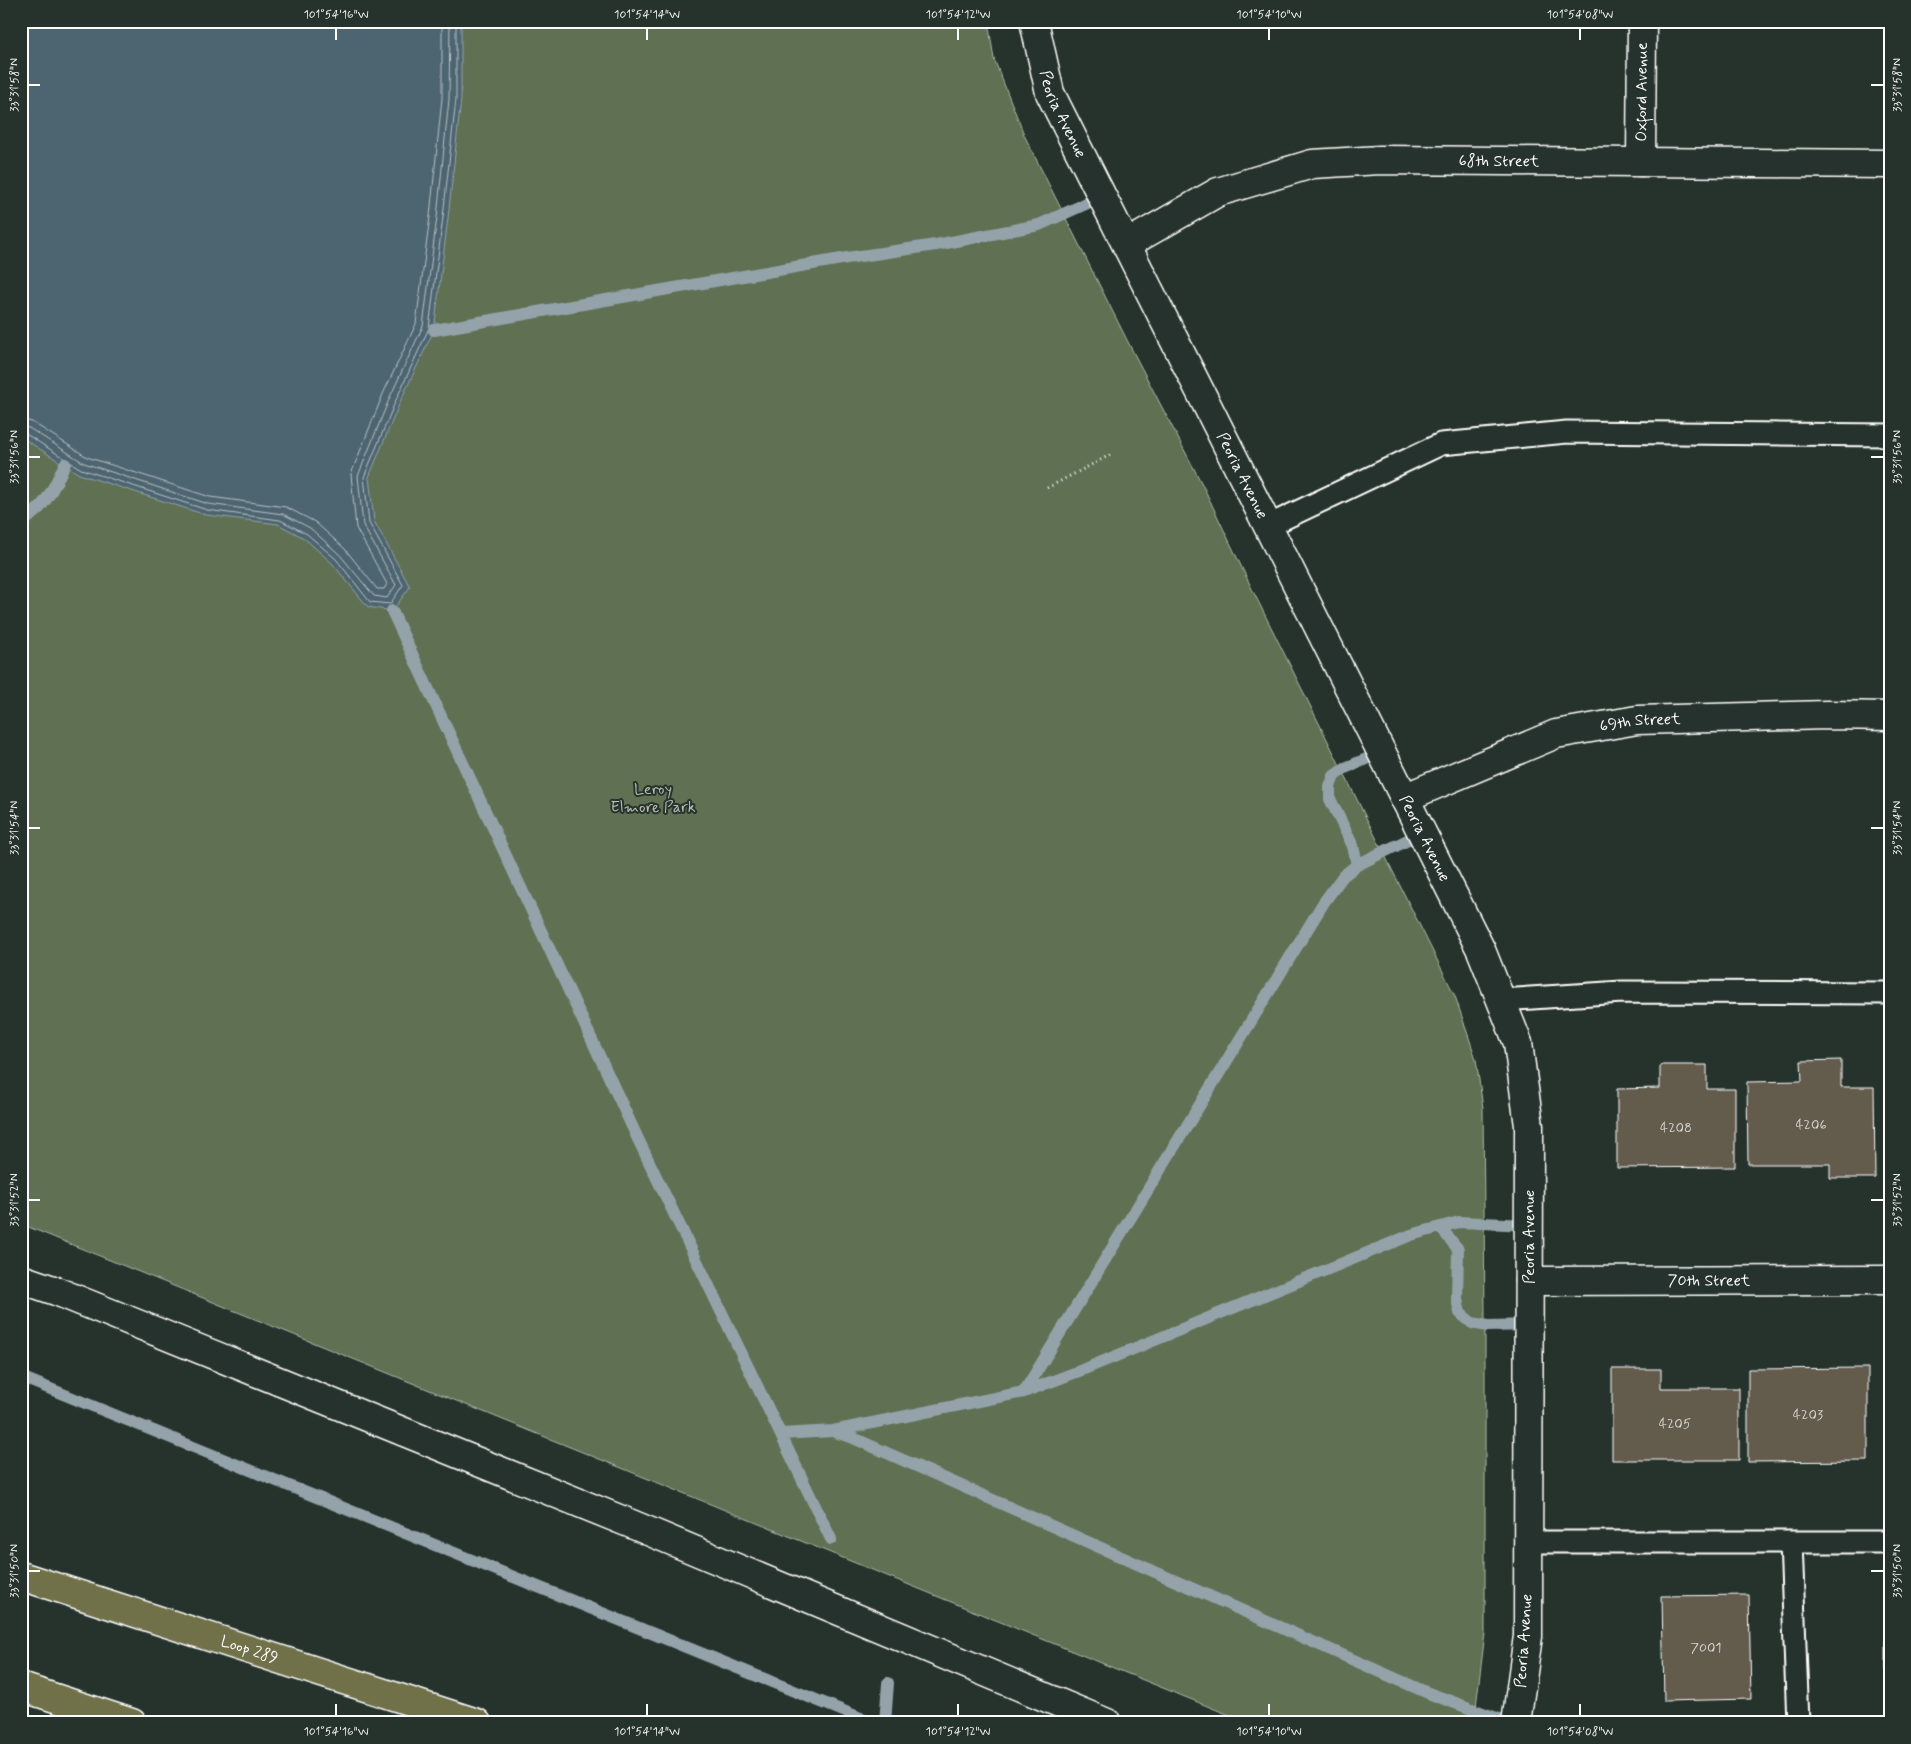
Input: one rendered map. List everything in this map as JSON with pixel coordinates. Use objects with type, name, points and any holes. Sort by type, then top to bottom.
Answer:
[{"type":"highway","name":"Loop 289","points":[[21,1576],[477,1723]]},
{"type":"highway","points":[[21,1687],[132,1723]]},
{"type":"street","name":"Peoria Avenue","points":[[1034,21],[1050,93],[1481,950],[1518,1043],[1529,1126],[1528,1636],[1516,1723]]},
{"type":"street","name":"Oxford Avenue","points":[[1641,162],[1642,21]]},
{"type":"street","name":"68th Street","points":[[1127,244],[1218,192],[1312,164],[1380,160],[1890,164]]},
{"type":"street","name":"69th Street","points":[[1404,798],[1556,734],[1637,720],[1827,715],[1890,716]]},
{"type":"street","points":[[21,1280],[56,1291],[629,1523],[1107,1723]]},
{"type":"street","name":"70th Street","points":[[1529,1281],[1890,1280]]},
{"type":"lane","points":[[1268,526],[1441,444],[1567,432],[1890,435]]},
{"type":"lane","points":[[1501,1000],[1622,992],[1890,993]]},
{"type":"lane","points":[[1528,1542],[1890,1542]]},
{"type":"lane","points":[[1791,1542],[1798,1723]]},
{"type":"path","points":[[1046,488],[1112,454]]},
{"type":"green space","name":"Leroy Elmore Park","points":[[21,21],[988,21],[994,59],[1025,137],[1203,486],[1252,589],[1455,996],[1476,1059],[1483,1108],[1485,1633],[1474,1723],[1249,1723],[21,1224]]},
{"type":"water","points":[[21,21],[461,21],[461,99],[434,330],[400,402],[369,477],[374,521],[410,587],[392,611],[368,607],[332,563],[304,538],[278,524],[206,515],[79,474],[21,437]]},
{"type":"building","points":[[1841,1060],[1841,1087],[1874,1087],[1875,1178],[1830,1178],[1830,1164],[1748,1164],[1747,1082],[1802,1081],[1801,1061]]},
{"type":"building","points":[[1660,1065],[1707,1065],[1707,1089],[1735,1089],[1735,1167],[1617,1168],[1617,1089],[1660,1088]]},
{"type":"building","points":[[1868,1368],[1868,1461],[1748,1462],[1748,1369]]},
{"type":"building","points":[[1612,1369],[1661,1369],[1661,1388],[1739,1388],[1739,1460],[1612,1460]]},
{"type":"building","points":[[1886,1573],[1890,1573],[1890,1691],[1886,1691]]},
{"type":"building","points":[[1749,1595],[1751,1699],[1664,1701],[1662,1596]]},
{"type":"waterway","points":[[434,330],[847,258],[936,245],[1039,225],[1103,196]]},
{"type":"waterway","points":[[21,525],[45,501],[65,464]]},
{"type":"waterway","points":[[392,611],[638,1139],[831,1539]]},
{"type":"waterway","points":[[1357,865],[1353,846],[1330,799],[1330,787],[1334,776],[1345,768],[1381,753]]},
{"type":"waterway","points":[[1024,1392],[1324,902],[1343,876],[1357,865],[1422,833]]},
{"type":"waterway","points":[[781,1434],[833,1431],[1024,1392],[1411,1235],[1459,1222],[1529,1225]]},
{"type":"waterway","points":[[1440,1227],[1458,1249],[1457,1299],[1460,1313],[1472,1323],[1488,1326],[1529,1325]]},
{"type":"waterway","points":[[21,1377],[873,1723]]},
{"type":"waterway","points":[[835,1432],[851,1437],[1428,1693],[1510,1723]]},
{"type":"waterway","points":[[885,1723],[888,1683]]}]
